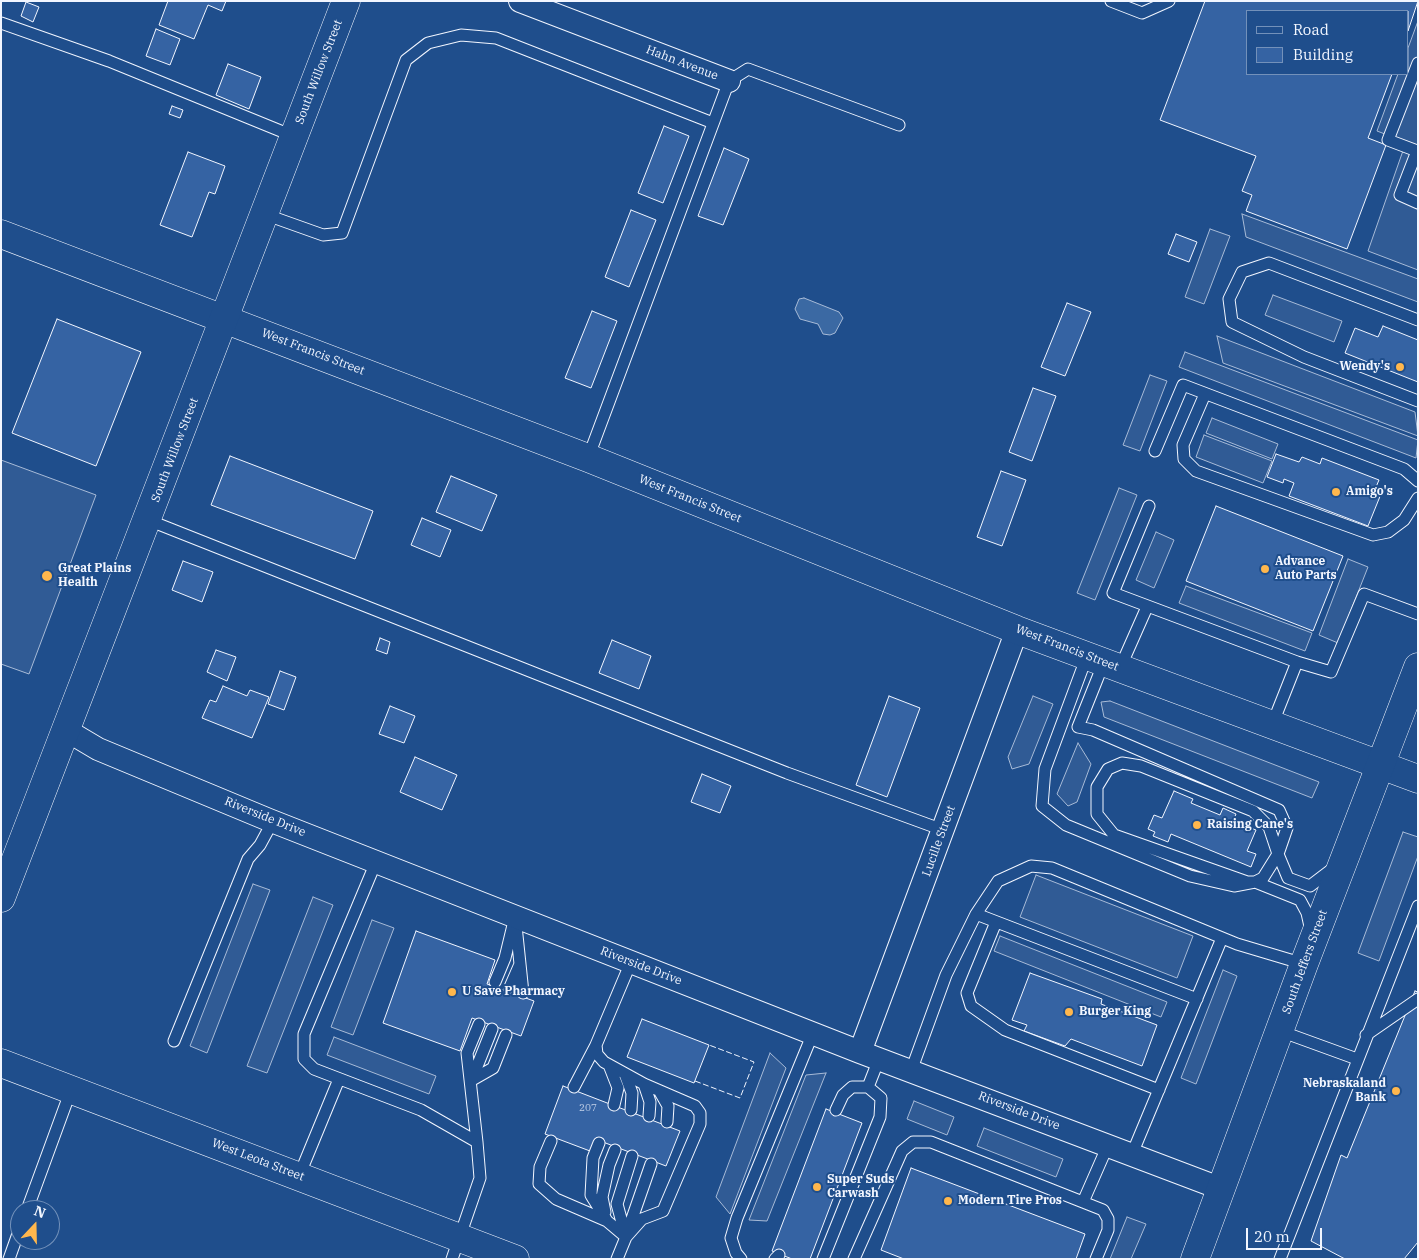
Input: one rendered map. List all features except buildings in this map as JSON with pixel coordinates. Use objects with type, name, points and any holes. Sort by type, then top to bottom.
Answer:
[{"type":"main road","name":"South Willow Street","points":[[1,898],[226,319],[293,136],[346,1]]},
{"type":"main road","name":"West Francis Street","points":[[1,234],[588,458],[1017,630],[1418,779]]},
{"type":"main road","name":"South Jeffers Street","points":[[1195,1259],[1379,764],[1412,698],[1418,667]]},
{"type":"main road","name":"West Leota Street","points":[[1,1063],[72,1088],[300,1176],[456,1248],[514,1259]]},
{"type":"street","name":"Hahn Avenue","points":[[520,1],[729,81]]},
{"type":"street","name":"Lucille Street","points":[[870,1055],[943,830],[1017,630]]},
{"type":"street","name":"Riverside Drive","points":[[66,730],[98,749],[376,862],[911,1071],[1222,1189]]},
{"type":"lane","points":[[1111,1],[1142,13],[1169,1]]},
{"type":"lane","points":[[1,23],[109,61],[293,136]]},
{"type":"lane","points":[[264,214],[323,235],[342,233],[406,60],[428,43],[461,36],[496,38],[714,123]]},
{"type":"lane","points":[[1418,63],[1388,140],[1417,151],[1400,195],[1418,202]]},
{"type":"lane","name":"Hahn Avenue","points":[[729,81],[748,69],[899,125]]},
{"type":"lane","points":[[588,458],[729,81]]},
{"type":"lane","points":[[1418,320],[1269,263],[1242,272],[1229,299],[1232,322],[1304,357],[1418,402]]},
{"type":"lane","points":[[1155,451],[1183,385],[1404,469],[1418,481]]},
{"type":"lane","points":[[1205,394],[1183,445],[1184,459],[1196,471],[1373,535],[1388,532],[1404,520],[1418,498]]},
{"type":"lane","points":[[1149,506],[1113,593],[1147,607],[1297,662],[1331,672],[1364,594],[1418,614]]},
{"type":"lane","points":[[148,520],[787,773],[943,830]]},
{"type":"lane","points":[[1058,733],[1078,726],[1093,730],[1279,810],[1286,828],[1278,854],[1263,878],[1255,882],[1234,886],[1190,876],[1060,820],[1042,806],[1045,769],[1058,733],[1104,662],[1147,607]]},
{"type":"lane","points":[[1078,726],[1104,662]]},
{"type":"lane","points":[[1272,725],[1297,662]]},
{"type":"lane","points":[[911,1071],[946,975],[976,914],[998,880],[1031,866],[1052,868],[1222,938],[1308,952],[1307,913],[1300,900],[1255,882],[1247,882],[1114,835],[1097,814],[1097,787],[1108,769],[1122,763],[1141,766],[1253,811],[1269,827],[1288,878],[1310,886],[1342,862]]},
{"type":"lane","points":[[174,1041],[248,859],[260,845],[273,821]]},
{"type":"lane","points":[[376,862],[304,1034],[304,1058],[314,1069],[421,1110],[477,1142]]},
{"type":"lane","points":[[1280,1259],[1418,906]]},
{"type":"lane","points":[[976,914],[1197,999]]},
{"type":"lane","points":[[515,916],[523,993]]},
{"type":"lane","points":[[496,982],[505,958],[515,916]]},
{"type":"lane","points":[[996,922],[967,993],[971,1006],[1005,1030],[1159,1090]]},
{"type":"lane","points":[[1132,1154],[1222,938]]},
{"type":"lane","points":[[574,1087],[596,1045],[631,962]]},
{"type":"lane","points":[[510,987],[520,964]]},
{"type":"lane","points":[[1366,1035],[1418,998]]},
{"type":"lane","points":[[456,1248],[480,1178],[472,1080],[467,1053],[479,1024]]},
{"type":"lane","points":[[472,1080],[492,1029]]},
{"type":"lane","points":[[1280,1031],[1357,1059]]},
{"type":"lane","points":[[741,1259],[736,1253],[731,1238],[813,1033]]},
{"type":"lane","points":[[472,1080],[493,1068],[506,1034]]},
{"type":"lane","points":[[596,1045],[597,1054],[608,1064],[660,1092],[695,1106],[700,1113],[700,1124],[663,1210],[642,1219],[626,1237]]},
{"type":"lane","points":[[868,1088],[870,1055]]},
{"type":"lane","points":[[608,1064],[618,1088],[614,1105]]},
{"type":"lane","points":[[625,1074],[632,1093],[631,1110]]},
{"type":"lane","points":[[300,1176],[339,1079]]},
{"type":"lane","points":[[644,1084],[650,1102],[649,1116]]},
{"type":"lane","points":[[823,1259],[880,1117],[881,1098],[868,1088],[852,1087],[843,1095],[836,1110]]},
{"type":"lane","points":[[31,1200],[72,1088]]},
{"type":"lane","points":[[660,1092],[668,1106],[667,1122]]},
{"type":"lane","points":[[552,1141],[540,1167],[539,1184],[556,1199],[607,1221],[626,1237]]},
{"type":"lane","points":[[854,1259],[902,1151],[913,1142],[931,1142],[1103,1210],[1108,1219],[1108,1230],[1096,1259]]},
{"type":"lane","points":[[599,1143],[593,1158],[591,1195],[607,1221]]},
{"type":"lane","points":[[1084,1202],[1108,1145]]},
{"type":"lane","points":[[607,1221],[602,1197],[609,1165],[615,1150]]},
{"type":"lane","points":[[626,1237],[616,1204],[632,1156]]},
{"type":"lane","points":[[618,1259],[651,1164]]},
{"type":"shaded area","points":[[1418,21],[1418,270],[1368,251],[1406,142],[1377,131],[1398,75],[1409,75],[1409,45]]},
{"type":"shaded area","points":[[1242,214],[1418,279],[1418,302],[1246,237]]},
{"type":"shaded area","points":[[1210,229],[1230,236],[1204,304],[1185,297]]},
{"type":"shaded area","points":[[1273,295],[1342,321],[1334,342],[1265,315]]},
{"type":"shaded area","points":[[804,298],[839,312],[843,318],[835,333],[830,335],[823,334],[818,324],[800,319],[795,309],[799,299]]},
{"type":"shaded area","points":[[1217,336],[1415,412],[1418,436],[1223,363]]},
{"type":"shaded area","points":[[1185,352],[1418,440],[1416,458],[1179,367]]},
{"type":"shaded area","points":[[1150,375],[1167,381],[1140,451],[1123,445]]},
{"type":"shaded area","points":[[1212,418],[1278,444],[1272,459],[1206,433]]},
{"type":"shaded area","points":[[1204,435],[1272,461],[1263,483],[1196,457]]},
{"type":"shaded area","points":[[1,460],[96,495],[29,674],[1,664]]},
{"type":"shaded area","points":[[1119,488],[1137,495],[1095,600],[1077,593]]},
{"type":"shaded area","points":[[1156,532],[1174,540],[1154,588],[1136,580]]},
{"type":"shaded area","points":[[1348,559],[1368,567],[1338,643],[1319,635]]},
{"type":"shaded area","points":[[1186,586],[1312,633],[1305,651],[1179,603]]},
{"type":"shaded area","points":[[1033,696],[1053,704],[1029,764],[1012,769],[1008,757]]},
{"type":"shaded area","points":[[1110,701],[1319,782],[1312,798],[1104,717],[1101,702]]},
{"type":"shaded area","points":[[1078,743],[1091,764],[1077,802],[1068,806],[1057,794]]},
{"type":"shaded area","points":[[1403,832],[1418,837],[1418,856],[1379,961],[1358,953]]},
{"type":"shaded area","points":[[1036,875],[1193,936],[1177,978],[1020,917]]},
{"type":"shaded area","points":[[253,884],[270,890],[207,1053],[190,1046]]},
{"type":"shaded area","points":[[313,897],[333,905],[267,1073],[247,1066]]},
{"type":"shaded area","points":[[372,920],[394,928],[353,1035],[331,1027]]},
{"type":"shaded area","points":[[1000,936],[1167,1002],[1161,1017],[994,951]]},
{"type":"shaded area","points":[[1223,970],[1237,976],[1196,1084],[1181,1078]]},
{"type":"shaded area","points":[[334,1037],[436,1076],[429,1094],[327,1055]]},
{"type":"shaded area","points":[[770,1053],[786,1068],[730,1214],[716,1197]]},
{"type":"shaded area","points":[[826,1073],[767,1221],[749,1220],[806,1075]]},
{"type":"shaded area","points":[[914,1101],[954,1117],[947,1135],[907,1119]]},
{"type":"shaded area","points":[[984,1128],[1063,1159],[1056,1177],[977,1146]]},
{"type":"shaded area","points":[[1127,1217],[1146,1224],[1131,1259],[1110,1259]]},
{"type":"fence","points":[[695,1081],[740,1098],[754,1062],[709,1045]]},
{"type":"place","name":"Wendy's","points":[[1400,367]]},
{"type":"place","name":"Amigo's","points":[[1336,492]]},
{"type":"place","name":"Advance Auto Parts","points":[[1265,569]]},
{"type":"place","name":"Great Plains Health","points":[[47,576]]},
{"type":"place","name":"Raising Cane's","points":[[1197,825]]},
{"type":"place","name":"U Save Pharmacy","points":[[452,992]]},
{"type":"place","name":"Burger King","points":[[1069,1012]]},
{"type":"place","name":"Nebraskaland Bank","points":[[1396,1091]]},
{"type":"place","name":"Super Suds Carwash","points":[[817,1187]]},
{"type":"place","name":"Modern Tire Pros","points":[[948,1201]]}]
